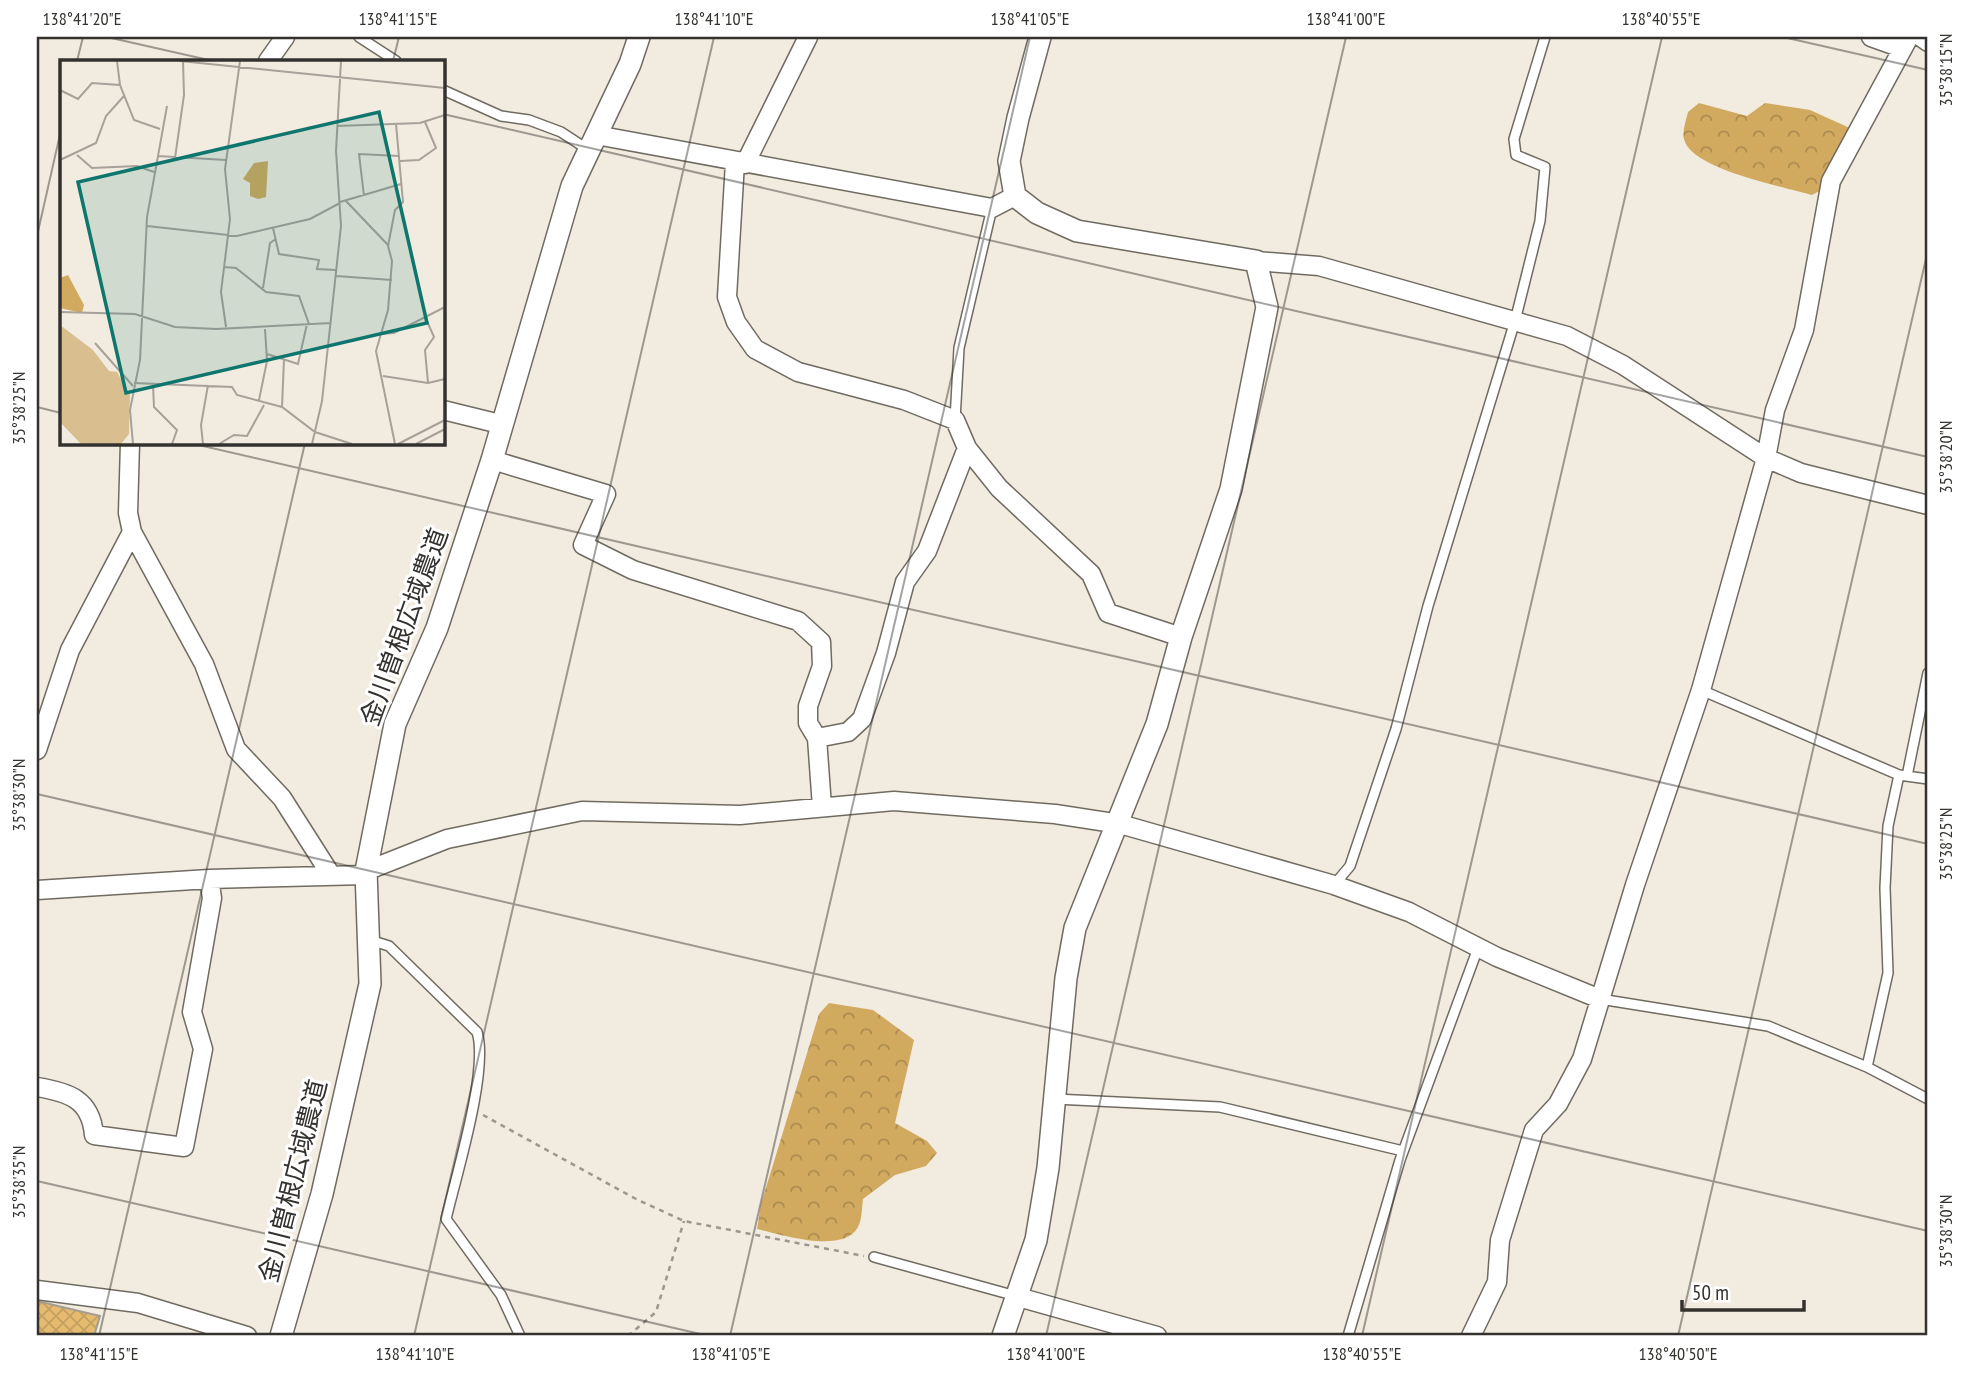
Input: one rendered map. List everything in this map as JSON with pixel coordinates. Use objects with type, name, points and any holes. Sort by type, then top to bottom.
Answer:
[{"type":"street","points":[[269,60],[285,37]]},
{"type":"street","name":"金川曽根広域農道","points":[[281,1336],[322,1195],[370,984],[366,873],[395,724],[436,628],[492,460],[500,424],[572,186],[639,37]]},
{"type":"street","points":[[808,37],[740,163],[727,297],[736,322],[755,349],[798,372],[904,400],[955,420],[967,448],[1018,508],[1091,574],[1108,613],[1181,637]]},
{"type":"street","points":[[1479,1333],[1497,1282],[1500,1240],[1534,1130],[1558,1104],[1582,1059],[1701,690],[1766,458],[1775,410],[1804,330],[1831,181],[1905,42],[1871,37]]},
{"type":"street","points":[[1921,37],[1928,42]]},
{"type":"street","points":[[1038,38],[1017,118],[1010,161],[1015,196],[1037,213],[1077,231],[1256,261],[1319,267],[1567,336],[1623,365],[1766,458],[1801,473],[1928,505]]},
{"type":"street","points":[[592,142],[740,163],[992,208],[1015,196]]},
{"type":"street","points":[[1003,1336],[1036,1240],[1048,1168],[1066,978],[1075,928],[1100,859],[1119,824],[1157,724],[1181,637],[1231,489],[1267,307],[1256,261]]},
{"type":"street","points":[[444,410],[500,424]]},
{"type":"street","points":[[130,444],[128,513],[132,532],[204,664],[236,749],[282,798],[331,875]]},
{"type":"street","points":[[817,738],[848,732],[862,719],[886,653],[905,582],[927,551],[967,448]]},
{"type":"street","points":[[492,460],[606,494],[583,545],[634,570],[798,621],[821,642],[822,666],[808,706],[808,723],[817,738],[822,807]]},
{"type":"street","points":[[37,750],[69,650],[132,532]]},
{"type":"street","points":[[37,890],[209,879],[366,873],[447,839],[582,811],[740,815],[894,801],[1055,814],[1119,824],[1334,885],[1409,912],[1478,948],[1600,999]]},
{"type":"street","points":[[37,1087],[67,1092],[76,1097],[93,1125],[94,1135],[184,1147],[203,1049],[192,1012],[212,898],[209,879]]},
{"type":"street","points":[[37,1290],[138,1303],[247,1336]]},
{"type":"street","points":[[1018,1297],[1157,1336]]},
{"type":"lane","points":[[359,37],[394,60]]},
{"type":"lane","points":[[1334,885],[1350,866],[1396,729],[1428,606],[1515,321],[1540,221],[1545,167],[1516,155],[1514,139],[1545,37]]},
{"type":"lane","points":[[444,90],[501,116],[529,120],[592,142]]},
{"type":"lane","points":[[955,420],[959,348],[992,208]]},
{"type":"lane","points":[[1867,1067],[1888,973],[1885,888],[1888,826],[1928,673]]},
{"type":"lane","points":[[1701,690],[1903,775],[1928,779]]},
{"type":"lane","points":[[370,940],[389,946],[477,1032],[481,1046],[471,1108],[446,1219],[501,1295],[520,1336]]},
{"type":"lane","points":[[1348,1336],[1403,1150],[1478,948]]},
{"type":"lane","points":[[1600,999],[1768,1026],[1867,1067],[1928,1099]]},
{"type":"lane","points":[[1055,1099],[1220,1107],[1403,1150]]},
{"type":"lane","points":[[874,1258],[1018,1297]]},
{"type":"path","points":[[471,1108],[613,1186],[684,1221],[874,1258]]},
{"type":"path","points":[[628,1336],[656,1312],[684,1221]]},
{"type":"green space","points":[[1699,103],[1747,116],[1765,103],[1810,110],[1852,129],[1823,189],[1812,195],[1720,168],[1690,150],[1684,139],[1684,126],[1688,112]]},
{"type":"green space","points":[[829,1003],[873,1010],[914,1040],[895,1123],[927,1141],[937,1153],[926,1166],[895,1175],[863,1199],[858,1227],[850,1235],[839,1240],[826,1241],[795,1238],[757,1229],[761,1204],[819,1014]]},
{"type":"building","points":[[37,1301],[100,1316],[94,1336],[37,1336]]}]
